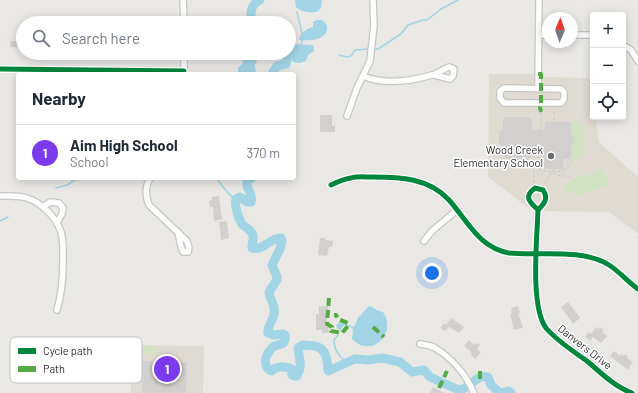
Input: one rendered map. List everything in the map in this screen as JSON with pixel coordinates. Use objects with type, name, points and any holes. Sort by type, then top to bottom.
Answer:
[{"type":"street","points":[[183,0],[184,16]]},
{"type":"street","points":[[346,116],[370,61],[373,45],[374,25],[373,0]]},
{"type":"street","points":[[538,88],[539,0]]},
{"type":"street","points":[[578,35],[590,35]]},
{"type":"street","points":[[626,47],[631,50],[638,61]]},
{"type":"street","points":[[0,69],[184,72],[184,60]]},
{"type":"street","points":[[363,76],[369,79],[384,81],[434,75]]},
{"type":"street","points":[[504,88],[538,88],[560,89],[564,92],[564,99],[561,103],[504,103],[500,98],[500,91],[504,88]]},
{"type":"street","points":[[331,184],[352,177],[411,179],[431,186],[439,191],[448,199],[482,241],[490,247],[509,253],[576,255],[599,260],[609,265],[638,289]]},
{"type":"street","points":[[149,180],[146,189],[146,199],[149,205],[178,232]]},
{"type":"street","points":[[0,196],[27,198],[43,207],[57,224],[61,232],[63,246],[62,295],[56,310]]},
{"type":"street","points":[[43,207],[50,202],[59,203],[63,208],[57,224]]},
{"type":"street","points":[[424,241],[432,230],[457,210]]},
{"type":"street","name":"Danvers Drive","points":[[538,210],[536,254],[537,301],[538,310],[545,326],[557,339],[628,392]]},
{"type":"street","points":[[420,344],[434,347],[455,363],[466,378],[474,393]]},
{"type":"path","points":[[541,112],[541,130]]},
{"type":"path","points":[[554,112],[554,122]]},
{"type":"path","points":[[534,145],[534,186]]},
{"type":"path","points":[[553,172],[564,170],[573,159]]},
{"type":"path","points":[[534,166],[573,179]]},
{"type":"path","points":[[544,186],[554,169]]},
{"type":"shaded area","name":"Wood Creek Elementary School","points":[[489,74],[542,74],[543,77],[590,78],[590,120],[595,120],[599,142],[638,177],[638,234],[609,212],[532,211],[488,177]]},
{"type":"shaded area","points":[[142,345],[204,346],[203,393],[131,393],[131,383],[142,383]]},
{"type":"green space","points":[[579,121],[583,124],[583,156],[580,159],[571,159],[571,143],[574,143],[574,135],[571,135],[571,122]]},
{"type":"green space","points":[[603,169],[609,185],[577,196],[574,192],[565,193],[564,184]]},
{"type":"green space","points":[[143,346],[152,346],[155,348],[154,355],[143,354]]},
{"type":"water","points":[[295,0],[322,0],[321,8],[315,12],[304,11],[296,7]]},
{"type":"water","points":[[322,20],[327,25],[325,34],[318,39],[299,40],[302,33],[308,28],[313,27],[313,22]]},
{"type":"water","points":[[296,44],[313,45],[314,51],[308,55],[306,61],[300,63],[293,62],[292,60],[296,60]]},
{"type":"water","points":[[242,60],[256,60],[256,72],[238,72],[238,68],[243,63]]},
{"type":"water","points":[[369,306],[383,312],[387,321],[385,336],[380,342],[367,346],[359,344],[352,339],[353,329],[346,325],[343,326],[337,335],[340,330],[336,325],[339,322],[354,327],[358,318]]},
{"type":"building","points":[[11,41],[16,41],[16,47],[10,47]]},
{"type":"building","points":[[320,115],[332,115],[332,126],[335,126],[335,132],[320,132]]},
{"type":"building","name":"Wood Creek Elementary School","points":[[506,117],[528,117],[532,120],[532,130],[545,130],[545,122],[571,122],[571,135],[574,135],[574,143],[571,143],[571,159],[563,159],[563,169],[544,169],[544,159],[537,159],[537,151],[528,159],[506,159],[503,156],[503,146],[499,144],[499,131],[503,130],[503,120]]},
{"type":"building","points":[[219,196],[222,219],[214,221],[213,207],[210,207],[209,201],[212,200],[212,197]]},
{"type":"building","points":[[227,221],[229,238],[221,240],[219,222]]},
{"type":"building","points":[[320,238],[333,241],[332,247],[329,247],[327,256],[318,255]]},
{"type":"building","points":[[568,302],[580,318],[573,324],[561,307]]},
{"type":"building","points":[[319,306],[328,306],[326,327],[329,327],[328,333],[322,333],[322,330],[316,330],[316,314],[319,314]]},
{"type":"building","points":[[518,306],[520,313],[518,313],[523,328],[514,330],[510,314],[512,313],[511,308]]},
{"type":"building","points":[[451,318],[464,327],[459,333],[449,327],[445,331],[440,328],[444,323],[446,325]]},
{"type":"building","points":[[596,327],[598,329],[600,327],[604,330],[602,332],[607,336],[601,343],[593,337],[590,341],[585,337],[589,332],[591,334]]},
{"type":"building","points":[[469,340],[474,345],[477,343],[480,345],[477,349],[481,353],[475,359],[471,355],[472,353],[464,346]]},
{"type":"building","points":[[614,351],[620,356],[621,354],[624,356],[625,354],[628,357],[627,358],[633,362],[628,370],[610,356]]},
{"type":"building","points":[[143,361],[187,362],[186,393],[142,393]]},
{"type":"building","points":[[433,387],[445,393],[430,393]]},
{"type":"waterway","points":[[251,16],[254,4],[260,0]]},
{"type":"waterway","points":[[375,49],[378,49],[401,34],[408,25],[427,20],[441,9],[458,0]]},
{"type":"waterway","points":[[297,12],[302,34]]},
{"type":"waterway","points":[[301,46],[303,38]]},
{"type":"waterway","points":[[339,55],[347,57],[351,56],[355,50],[367,49]]},
{"type":"waterway","points":[[273,72],[277,66],[286,64],[287,60]]},
{"type":"waterway","points":[[56,188],[67,185],[75,180]]},
{"type":"waterway","points":[[218,180],[236,200]]},
{"type":"waterway","points":[[249,180],[247,181],[247,187],[252,199],[251,202],[247,202],[240,197],[236,199],[236,209],[240,221],[253,235],[252,248],[260,248],[273,240],[281,238],[282,240],[280,249],[272,265],[277,280],[269,292],[270,298],[274,305],[274,311],[268,328],[268,333],[274,335],[283,334],[285,335],[285,339],[283,343],[273,347],[268,353],[265,363],[268,369],[271,371],[278,367],[290,368],[292,369],[292,375],[297,376],[300,366],[298,348],[302,345],[311,345],[319,347],[324,352],[328,371],[355,359],[368,360],[382,358],[400,362],[412,372],[424,370],[430,377],[459,390],[465,388]]},
{"type":"waterway","points":[[0,221],[8,217]]},
{"type":"waterway","points":[[338,335],[334,340],[335,347],[339,355],[347,362]]},
{"type":"waterway","points":[[473,382],[478,378],[486,376],[488,377],[491,385],[500,393],[508,391],[511,393]]},
{"type":"marked path","points":[[538,74],[541,74],[541,112]]},
{"type":"marked path","points":[[329,298],[327,324],[332,327],[331,331],[342,333],[348,326],[348,323],[338,319],[336,315],[334,315]]},
{"type":"marked path","points":[[373,327],[384,337]]},
{"type":"marked path","points":[[439,388],[447,371]]},
{"type":"marked path","points":[[480,371],[480,379]]},
{"type":"cycle path","points":[[0,69],[184,71]]},
{"type":"cycle path","points":[[331,185],[353,177],[403,178],[423,183],[432,187],[449,200],[474,232],[490,245],[499,250],[521,254],[586,256],[609,265],[638,289]]},
{"type":"cycle path","points":[[538,210],[529,199],[529,194],[535,188],[543,190],[546,196],[544,203],[538,210],[536,254],[536,289],[538,304],[541,318],[546,328],[560,342],[587,361],[608,379],[632,393]]},
{"type":"place","name":"Wood Creek Elementary School","points":[[551,156]]},
{"type":"place","name":"Aim High School","points":[[167,369]]}]
